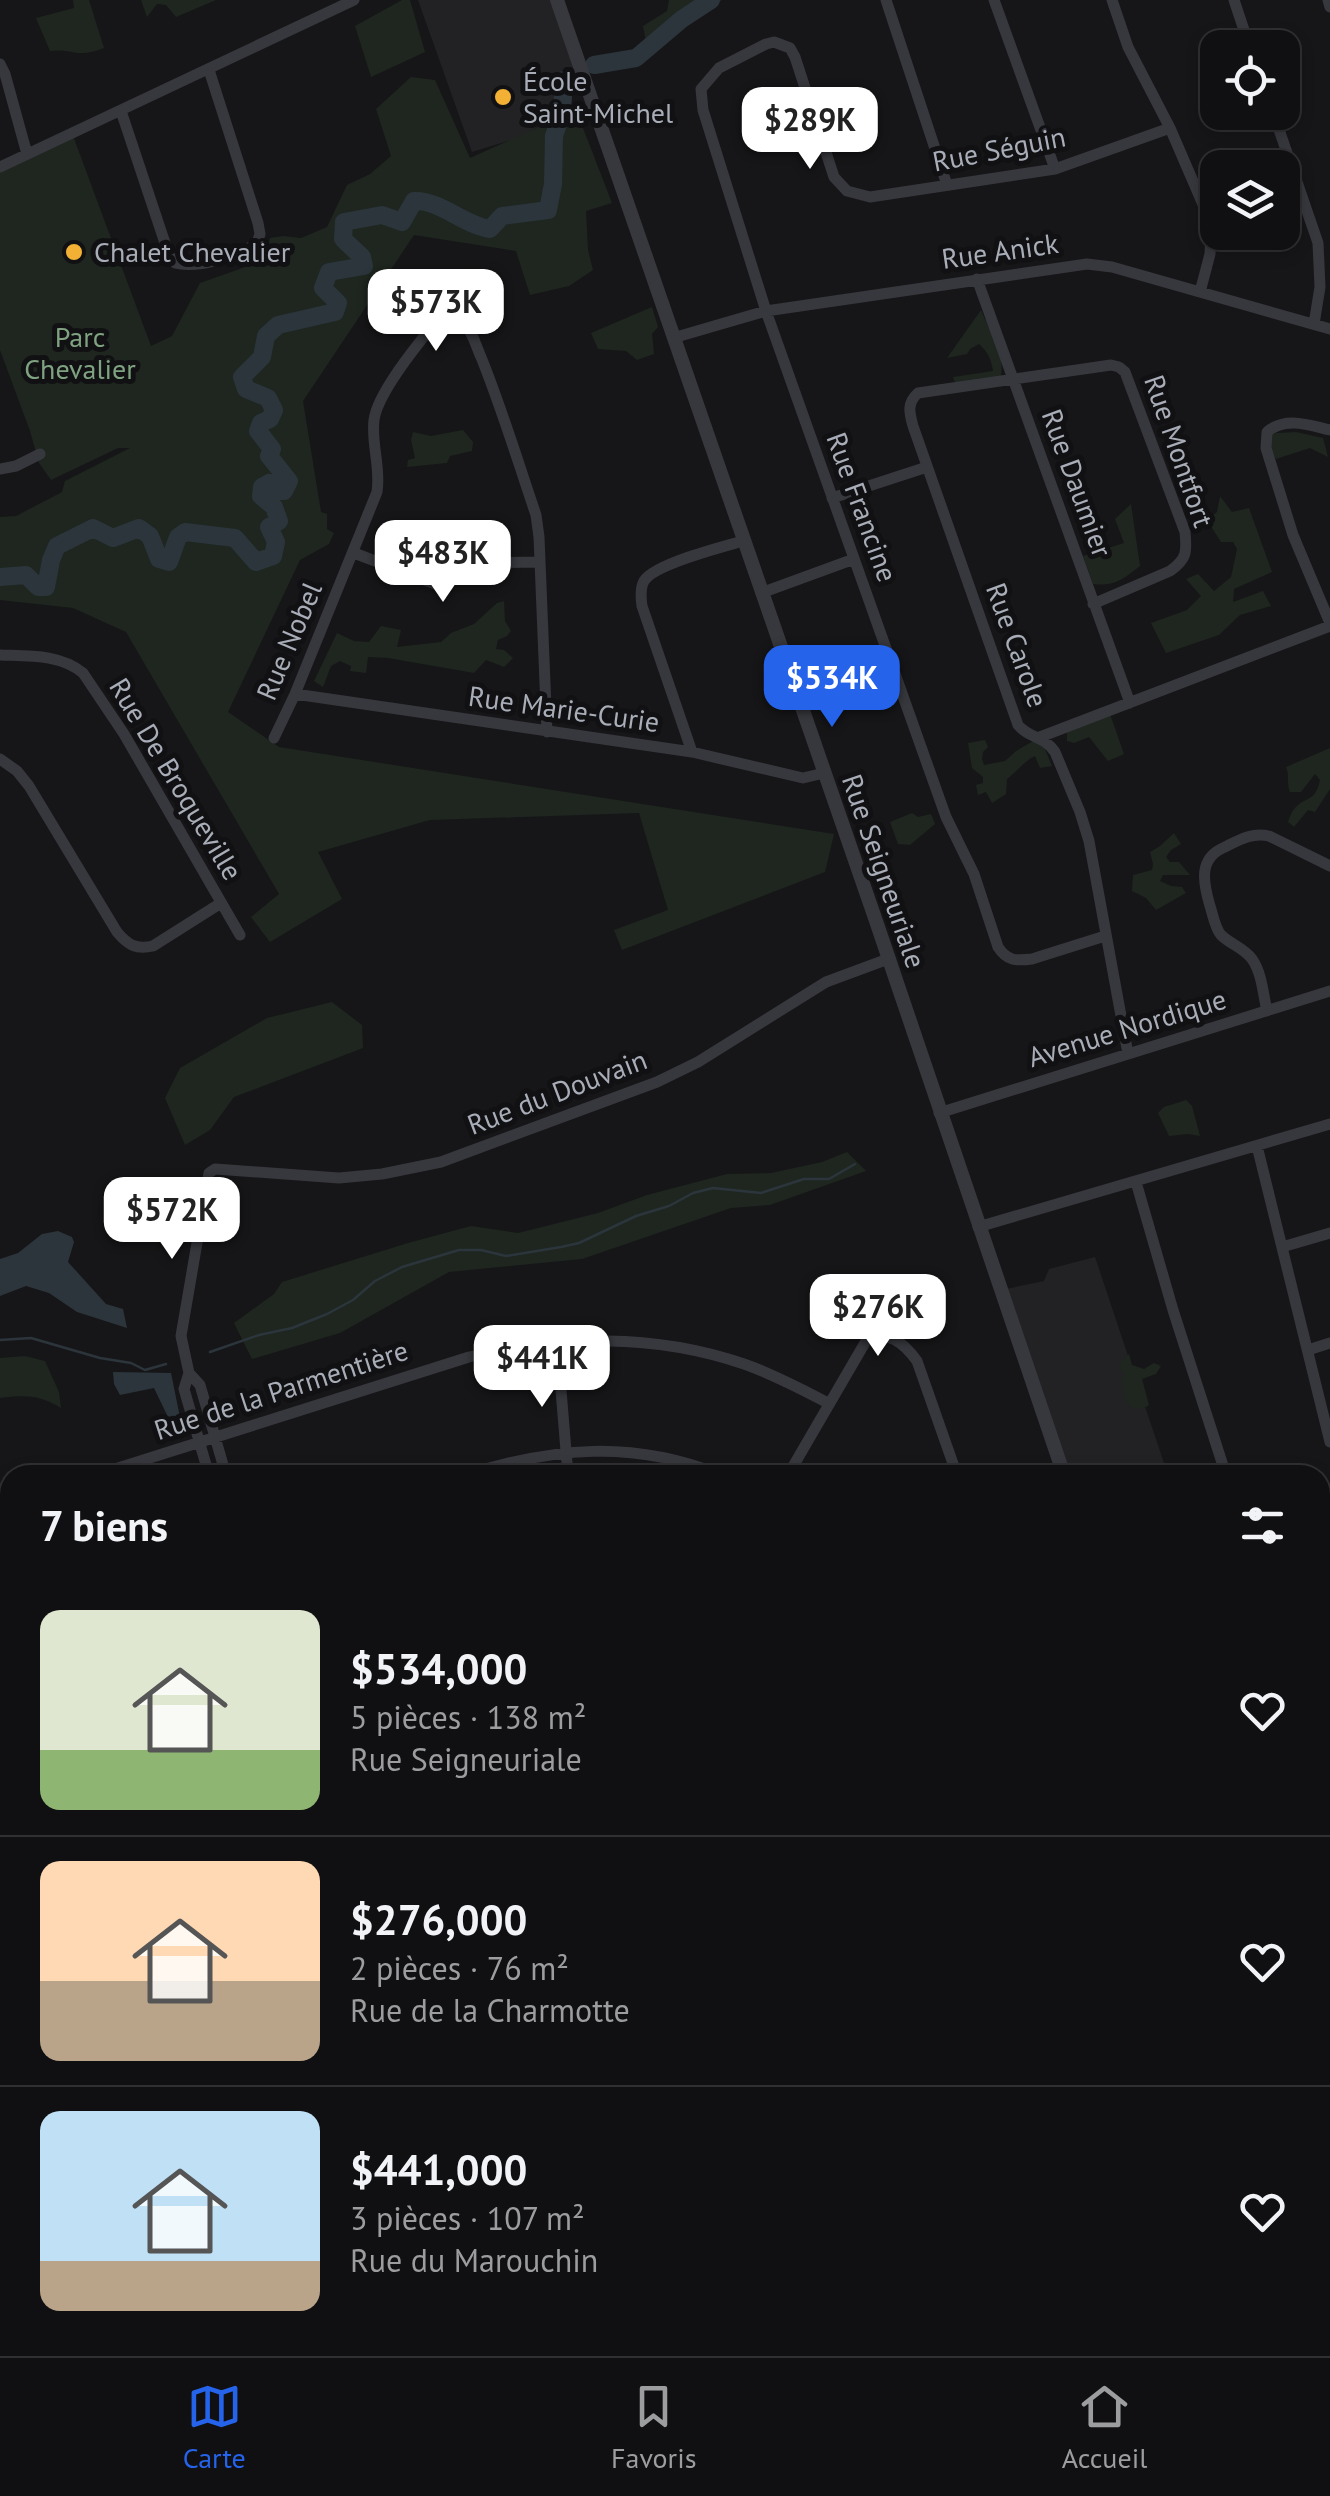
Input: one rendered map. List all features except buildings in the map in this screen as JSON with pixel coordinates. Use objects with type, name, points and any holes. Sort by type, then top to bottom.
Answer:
[{"type":"street","points":[[0,167],[354,0]]},
{"type":"street","name":"Rue Seigneuriale","points":[[557,0],[1061,1465]]},
{"type":"street","points":[[886,0],[947,184]]},
{"type":"street","points":[[994,0],[1055,168]]},
{"type":"street","points":[[1112,0],[1128,46],[1170,128],[1208,216],[1210,254],[1200,292]]},
{"type":"street","points":[[1234,0],[1244,30]]},
{"type":"street","name":"Rue Séguin","points":[[766,311],[703,110],[702,89],[719,68],[766,44],[774,42],[790,48],[795,57],[834,177],[847,191],[870,197],[1055,168],[1170,128]]},
{"type":"street","points":[[0,64],[27,154]]},
{"type":"street","points":[[121,111],[175,263],[191,266],[248,249],[257,243],[258,224],[209,70]]},
{"type":"street","points":[[1279,130],[1318,243],[1320,287],[1314,324]]},
{"type":"street","name":"Rue Anick","points":[[673,338],[766,311],[1087,264],[1112,267],[1330,329]]},
{"type":"street","name":"Rue Daumier","points":[[977,279],[1130,703]]},
{"type":"street","name":"Rue Francine","points":[[766,311],[946,817],[974,874],[998,946],[1012,960],[1032,959],[1105,936]]},
{"type":"street","name":"Rue Nobel","points":[[274,738],[377,492],[380,476],[374,416],[380,400],[434,324],[454,317],[469,330],[493,387],[536,515],[548,732]]},
{"type":"street","name":"Rue Montfort","points":[[1014,379],[1119,367],[1129,379],[1173,498],[1185,532],[1185,555],[1180,563],[1094,604]]},
{"type":"street","name":"Rue Carole","points":[[1014,379],[918,393],[911,399],[910,416],[1018,724],[1055,752],[1080,812],[1128,1054]]},
{"type":"street","points":[[1040,737],[1330,624],[1293,534],[1266,440],[1268,432],[1279,424],[1300,423],[1330,430]]},
{"type":"street","points":[[0,469],[40,454]]},
{"type":"street","points":[[832,498],[927,467]]},
{"type":"street","points":[[692,752],[642,606],[641,593],[644,581],[664,566],[743,541]]},
{"type":"street","points":[[354,553],[438,585],[478,563],[539,562]]},
{"type":"street","points":[[760,592],[854,559]]},
{"type":"street","name":"Rue De Broqueville","points":[[0,655],[60,660],[83,672],[124,734],[240,935]]},
{"type":"street","name":"Rue Marie-Curie","points":[[295,694],[692,752],[803,778],[824,773]]},
{"type":"street","points":[[0,759],[30,786],[117,932],[132,946],[153,946],[221,903]]},
{"type":"street","points":[[1267,1011],[1253,959],[1222,935],[1216,924],[1204,884],[1208,859],[1215,851],[1259,834],[1330,866]]},
{"type":"street","name":"Rue du Douvain","points":[[189,1373],[181,1336],[209,1173],[215,1168],[338,1178],[441,1162],[657,1082],[698,1062],[826,982],[888,959]]},
{"type":"street","name":"Avenue Nordique","points":[[940,1114],[1330,991]]},
{"type":"street","points":[[978,1227],[1330,1124]]},
{"type":"street","points":[[1256,1146],[1330,1442]]},
{"type":"street","points":[[1136,1182],[1223,1465]]},
{"type":"street","points":[[1282,1248],[1330,1233]]},
{"type":"street","points":[[793,1465],[866,1340],[874,1336],[898,1340],[917,1361],[953,1465]]},
{"type":"street","points":[[557,1342],[567,1465]]},
{"type":"street","name":"Rue de la Parmentière","points":[[127,1465],[469,1357],[557,1342],[652,1342],[692,1350],[744,1364],[828,1402]]},
{"type":"street","points":[[1308,1350],[1330,1343]]},
{"type":"street","points":[[189,1373],[200,1385],[223,1465]]},
{"type":"street","points":[[189,1373],[184,1389],[206,1465]]},
{"type":"street","points":[[501,1465],[566,1452],[594,1451],[652,1455],[693,1465]]},
{"type":"shaded area","name":"École Saint-Michel","points":[[418,0],[557,0],[581,68],[559,74],[550,119],[521,137],[472,152]]},
{"type":"shaded area","points":[[58,1231],[74,1242],[68,1262],[106,1304],[123,1309],[127,1328],[77,1312],[49,1293],[26,1286],[0,1296],[0,1259],[18,1253],[42,1234]]},
{"type":"shaded area","points":[[1095,1257],[1165,1465],[1065,1465],[1001,1290],[1044,1281],[1049,1269]]},
{"type":"shaded area","points":[[113,1372],[171,1373],[183,1432],[169,1430],[167,1415],[154,1388],[120,1395]]},
{"type":"green space","points":[[73,0],[89,0],[104,48],[87,53],[50,51],[36,18],[74,8]]},
{"type":"green space","points":[[141,0],[216,0],[176,17],[166,5],[157,4],[147,17]]},
{"type":"green space","points":[[402,0],[410,0],[425,52],[371,77],[355,26]]},
{"type":"green space","points":[[669,0],[722,0],[655,49],[646,42],[643,26],[667,11]]},
{"type":"green space","name":"Parc Chevalier","points":[[411,77],[435,80],[470,158],[576,110],[612,203],[586,211],[593,270],[569,286],[530,295],[516,251],[414,235],[303,401],[321,512],[327,514],[327,529],[334,533],[329,544],[300,560],[228,712],[279,747],[834,834],[825,872],[622,950],[614,930],[668,910],[639,813],[430,820],[318,852],[342,899],[270,942],[251,917],[279,894],[126,632],[73,608],[0,600],[0,517],[16,516],[62,492],[65,481],[130,448],[118,448],[51,480],[39,463],[0,350],[0,167],[72,133],[151,346],[172,336],[200,283],[265,260],[270,238],[301,238],[327,227],[347,185],[370,174],[391,156],[376,109]]},
{"type":"green space","points":[[652,307],[658,327],[652,334],[654,354],[637,360],[626,351],[598,349],[591,333]]},
{"type":"green space","points":[[981,310],[998,347],[1001,375],[997,384],[957,388],[953,377],[993,371],[989,356],[979,344],[967,354],[947,358]]},
{"type":"green space","points":[[463,430],[473,442],[472,451],[450,456],[447,463],[407,467],[408,460],[415,458],[413,432],[431,436]]},
{"type":"green space","points":[[1296,432],[1323,438],[1328,457],[1310,448],[1276,459],[1269,436]]},
{"type":"green space","points":[[1220,496],[1232,512],[1249,508],[1272,572],[1234,589],[1233,602],[1263,591],[1271,606],[1240,615],[1219,635],[1166,653],[1151,623],[1187,610],[1201,596],[1186,579],[1198,574],[1214,591],[1231,577],[1237,549],[1233,542],[1221,542],[1207,520],[1217,512]]},
{"type":"green space","points":[[1131,504],[1140,566],[1113,583],[1093,584],[1083,556],[1124,543],[1115,519]]},
{"type":"green space","points":[[504,601],[505,621],[511,631],[498,640],[496,649],[513,658],[504,667],[486,660],[474,673],[368,657],[366,673],[350,671],[351,666],[340,661],[331,666],[323,687],[314,681],[337,633],[354,641],[369,642],[381,626],[401,630],[397,647],[441,642]]},
{"type":"green space","points":[[1110,714],[1124,754],[1108,761],[1089,737],[1074,743],[1067,741],[1067,731]]},
{"type":"green space","points":[[1040,737],[1052,766],[1040,768],[1035,756],[1007,779],[1006,794],[992,803],[986,792],[978,795],[976,785],[983,783],[983,777],[972,768],[968,743],[985,740],[988,747],[983,752],[984,765],[1005,761]]},
{"type":"green space","points":[[1330,748],[1330,789],[1315,812],[1308,810],[1294,827],[1288,822],[1292,813],[1313,796],[1320,780],[1315,774],[1301,792],[1290,792],[1286,767]]},
{"type":"green space","points":[[912,813],[918,817],[931,814],[935,824],[910,845],[898,844],[890,822]]},
{"type":"green space","points":[[1174,833],[1181,844],[1166,857],[1170,862],[1179,862],[1190,875],[1163,875],[1160,881],[1182,887],[1186,893],[1156,910],[1146,898],[1132,891],[1133,875],[1152,870],[1150,852]]},
{"type":"green space","points":[[332,1002],[362,1025],[363,1048],[234,1097],[210,1130],[185,1145],[165,1098],[180,1068],[267,1018]]},
{"type":"green space","points":[[1186,1100],[1192,1106],[1200,1136],[1169,1136],[1158,1113]]},
{"type":"green space","points":[[847,1152],[866,1171],[770,1205],[731,1208],[582,1259],[449,1272],[340,1333],[252,1359],[234,1323],[274,1294],[282,1282],[408,1243],[471,1226],[518,1233],[727,1174],[771,1173]]},
{"type":"green space","points":[[1129,1354],[1132,1365],[1144,1369],[1154,1363],[1161,1366],[1156,1374],[1142,1379],[1149,1405],[1143,1409],[1130,1407],[1125,1398],[1121,1380],[1125,1374],[1120,1369],[1121,1361]]},
{"type":"green space","points":[[25,1356],[45,1361],[59,1392],[61,1408],[32,1397],[0,1398],[0,1358]]},
{"type":"waterway","points":[[594,65],[636,58],[711,0]]},
{"type":"waterway","points":[[0,577],[26,575],[38,587],[46,587],[57,546],[93,528],[113,538],[139,528],[150,536],[159,559],[169,562],[178,537],[185,532],[235,538],[256,562],[273,556],[276,542],[269,527],[279,521],[274,507],[261,496],[262,487],[269,483],[284,491],[289,481],[269,456],[272,449],[258,431],[274,410],[268,398],[246,389],[242,377],[262,357],[266,336],[278,325],[335,312],[338,303],[323,288],[329,272],[364,266],[362,257],[343,239],[344,222],[382,215],[402,222],[414,201],[433,204],[490,229],[502,216],[548,210],[554,136],[562,112],[564,80]]},
{"type":"waterway","points":[[210,1352],[327,1314],[402,1267],[459,1250],[506,1256],[561,1247],[579,1243],[693,1193],[713,1188],[761,1193],[804,1179],[829,1179],[855,1164]]},
{"type":"waterway","points":[[0,1340],[31,1338],[145,1370],[166,1364]]},
{"type":"place","name":"École Saint-Michel","points":[[503,97]]},
{"type":"place","name":"Chalet Chevalier","points":[[74,252]]}]
